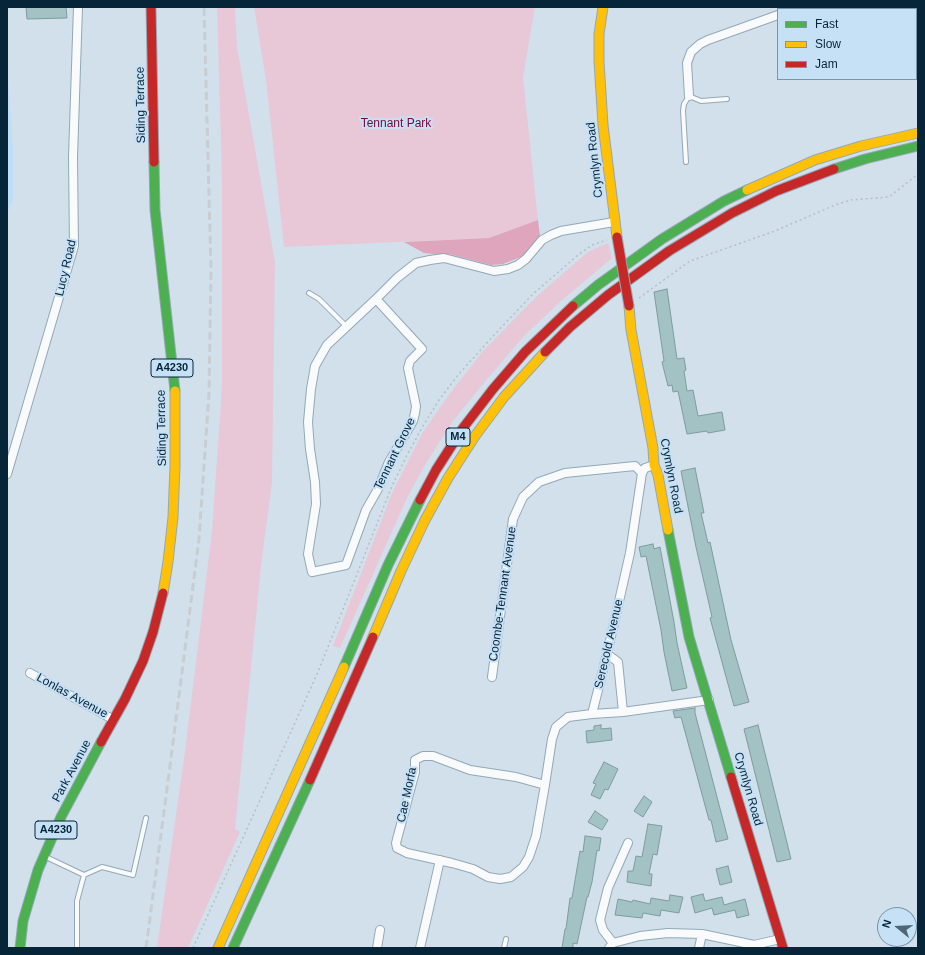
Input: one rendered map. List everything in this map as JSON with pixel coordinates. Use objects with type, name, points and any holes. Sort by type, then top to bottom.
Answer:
[{"type":"main road","name":"Siding Terrace","points":[[114,720],[143,661],[153,632],[162,598],[173,517],[175,392],[155,210],[151,7]]},
{"type":"main road","name":"Crymlyn Road","points":[[603,7],[599,34],[603,124],[616,237],[629,306],[631,330],[653,448],[654,465],[658,475],[689,637],[781,944]]},
{"type":"main road","name":"M4","points":[[218,948],[320,725],[388,565],[410,520],[440,464],[493,389],[525,352],[560,318],[598,285],[662,239],[724,201],[815,160],[861,146],[918,133]]},
{"type":"main road","name":"M4","points":[[233,948],[331,735],[401,571],[425,520],[448,478],[475,436],[504,397],[536,361],[570,328],[608,295],[669,250],[732,213],[776,191],[820,173],[865,159],[918,146]]},
{"type":"main road","name":"Park Avenue","points":[[20,948],[23,921],[38,870],[61,817],[85,770],[114,720]]},
{"type":"street","name":"Lucy Road","points":[[7,474],[74,246],[74,141],[78,7]]},
{"type":"street","points":[[689,96],[686,63],[691,52],[695,48],[708,40],[777,16]]},
{"type":"street","points":[[376,299],[397,278],[416,263],[444,258],[494,271],[508,270],[518,266],[542,240],[551,235],[561,231],[614,222]]},
{"type":"street","name":"Tennant Grove","points":[[376,299],[422,349],[410,361],[408,368],[416,406],[415,414],[413,421],[389,462],[378,489],[366,510],[346,565],[312,572],[308,554],[316,504],[308,422],[311,389],[315,366],[327,345],[346,326],[376,299]]},
{"type":"street","points":[[642,473],[645,468],[654,465]]},
{"type":"street","name":"Coombe-Tennant Avenue","points":[[492,677],[513,519],[523,497],[539,482],[565,473],[635,466],[642,473]]},
{"type":"street","name":"Serecold Avenue","points":[[592,714],[630,553],[642,473]]},
{"type":"street","points":[[607,654],[618,662],[623,712]]},
{"type":"street","name":"Lonlas Avenue","points":[[30,673],[114,720]]},
{"type":"street","points":[[592,714],[623,712],[709,700]]},
{"type":"street","name":"Cae Morfa","points":[[545,785],[516,777],[470,770],[433,756],[423,756],[415,760],[415,772],[396,843],[397,848],[407,853],[473,869],[488,877],[500,879],[511,877],[523,867],[529,857],[536,836],[545,785],[552,739],[556,727],[568,717],[592,714]]},
{"type":"street","points":[[628,843],[608,888],[600,920],[611,946],[640,936],[668,932],[702,934],[749,946],[781,944]]},
{"type":"street","points":[[420,948],[440,860]]},
{"type":"street","points":[[377,948],[380,930]]},
{"type":"street","points":[[699,948],[702,934]]},
{"type":"lane","points":[[686,162],[683,111],[684,104],[689,96],[701,101],[727,99]]},
{"type":"lane","points":[[309,293],[319,299],[346,326]]},
{"type":"lane","points":[[44,856],[84,875],[102,867],[134,875],[146,818]]},
{"type":"lane","points":[[77,948],[77,901],[84,875]]},
{"type":"lane","points":[[504,948],[506,939]]},
{"type":"path","points":[[629,306],[690,262],[774,231],[834,205],[851,200],[889,197],[918,174]]},
{"type":"shaded area","points":[[7,61],[13,149],[13,200],[7,213]]},
{"type":"shaded area","points":[[538,220],[540,236],[529,250],[521,257],[503,264],[491,265],[449,254],[424,253],[404,242],[489,238]]},
{"type":"green space","points":[[217,7],[235,7],[237,47],[275,262],[272,482],[261,566],[235,829],[240,832],[188,948],[157,948],[185,752],[212,531],[222,386],[222,180]]},
{"type":"green space","name":"Tennant Park","points":[[254,7],[535,7],[523,77],[538,220],[489,238],[284,247],[266,80]]},
{"type":"green space","points":[[608,243],[612,258],[561,301],[524,336],[453,421],[425,465],[407,498],[340,648],[333,646],[392,493],[423,432],[451,392],[483,351],[537,296],[588,252]]},
{"type":"building","points":[[26,7],[66,7],[67,18],[27,19]]},
{"type":"building","points":[[667,289],[677,359],[684,358],[687,391],[693,390],[698,416],[722,412],[725,430],[708,433],[707,431],[687,434],[678,391],[673,392],[672,385],[668,386],[662,362],[664,361],[654,292]]},
{"type":"building","points":[[695,468],[704,513],[701,513],[708,543],[710,542],[731,640],[749,702],[734,706],[710,618],[712,617],[681,471]]},
{"type":"building","points":[[653,544],[654,549],[660,547],[677,643],[687,688],[672,691],[646,556],[641,557],[639,547]]},
{"type":"building","points":[[695,708],[695,713],[728,839],[716,842],[681,717],[675,718],[673,711]]},
{"type":"building","points":[[601,725],[601,729],[611,728],[612,740],[587,743],[586,731],[594,730],[594,726]]},
{"type":"building","points":[[758,725],[791,859],[777,862],[744,729]]},
{"type":"building","points":[[604,762],[618,769],[608,790],[605,789],[600,799],[591,795],[596,784],[593,783]]},
{"type":"building","points":[[644,796],[652,802],[643,817],[634,811]]},
{"type":"building","points":[[595,811],[608,820],[602,830],[588,822]]},
{"type":"building","points":[[648,824],[662,826],[657,855],[653,854],[649,874],[652,874],[651,886],[627,882],[628,871],[633,871],[636,856],[642,857]]},
{"type":"building","points":[[585,836],[601,838],[599,851],[597,850],[592,882],[587,897],[577,944],[573,943],[573,948],[562,948],[570,898],[572,898],[580,851],[583,852]]},
{"type":"building","points":[[728,866],[732,882],[720,885],[716,869]]},
{"type":"building","points":[[703,894],[705,901],[722,897],[724,905],[745,899],[749,915],[737,918],[735,910],[714,915],[712,908],[695,913],[691,897]]},
{"type":"building","points":[[670,895],[683,897],[679,913],[661,910],[660,916],[643,913],[642,918],[615,915],[618,899],[632,902],[633,900],[650,904],[651,898],[669,901]]},
{"type":"railway","points":[[146,948],[199,539],[209,393],[211,270],[204,7]]},
{"type":"traffic: fast","points":[[834,169],[865,159],[918,146]]},
{"type":"traffic: fast","points":[[154,162],[155,210],[175,391]]},
{"type":"traffic: fast","points":[[573,306],[598,285],[662,239],[724,201],[747,190]]},
{"type":"traffic: fast","points":[[344,667],[388,565],[420,500]]},
{"type":"traffic: fast","points":[[668,530],[689,637],[731,777]]},
{"type":"traffic: fast","points":[[20,948],[23,921],[38,870],[61,817],[101,742]]},
{"type":"traffic: fast","points":[[233,948],[310,780]]},
{"type":"traffic: slow","points":[[603,7],[599,34],[599,61],[603,125],[617,237]]},
{"type":"traffic: slow","points":[[747,190],[815,160],[861,146],[918,133]]},
{"type":"traffic: slow","points":[[629,306],[631,330],[653,448],[654,465],[658,475],[668,530]]},
{"type":"traffic: slow","points":[[373,637],[401,571],[425,520],[448,478],[475,436],[504,397],[545,352]]},
{"type":"traffic: slow","points":[[163,593],[173,517],[175,391]]},
{"type":"traffic: slow","points":[[218,948],[344,667]]},
{"type":"traffic: jam","points":[[151,7],[154,162]]},
{"type":"traffic: jam","points":[[545,352],[570,327],[608,295],[669,251],[732,213],[776,191],[834,169]]},
{"type":"traffic: jam","points":[[617,237],[629,306]]},
{"type":"traffic: jam","points":[[420,500],[436,470],[463,428],[493,389],[525,352],[573,306]]},
{"type":"traffic: jam","points":[[101,742],[125,699],[143,661],[153,632],[163,593]]},
{"type":"traffic: jam","points":[[310,780],[373,637]]},
{"type":"traffic: jam","points":[[731,777],[783,948]]}]
